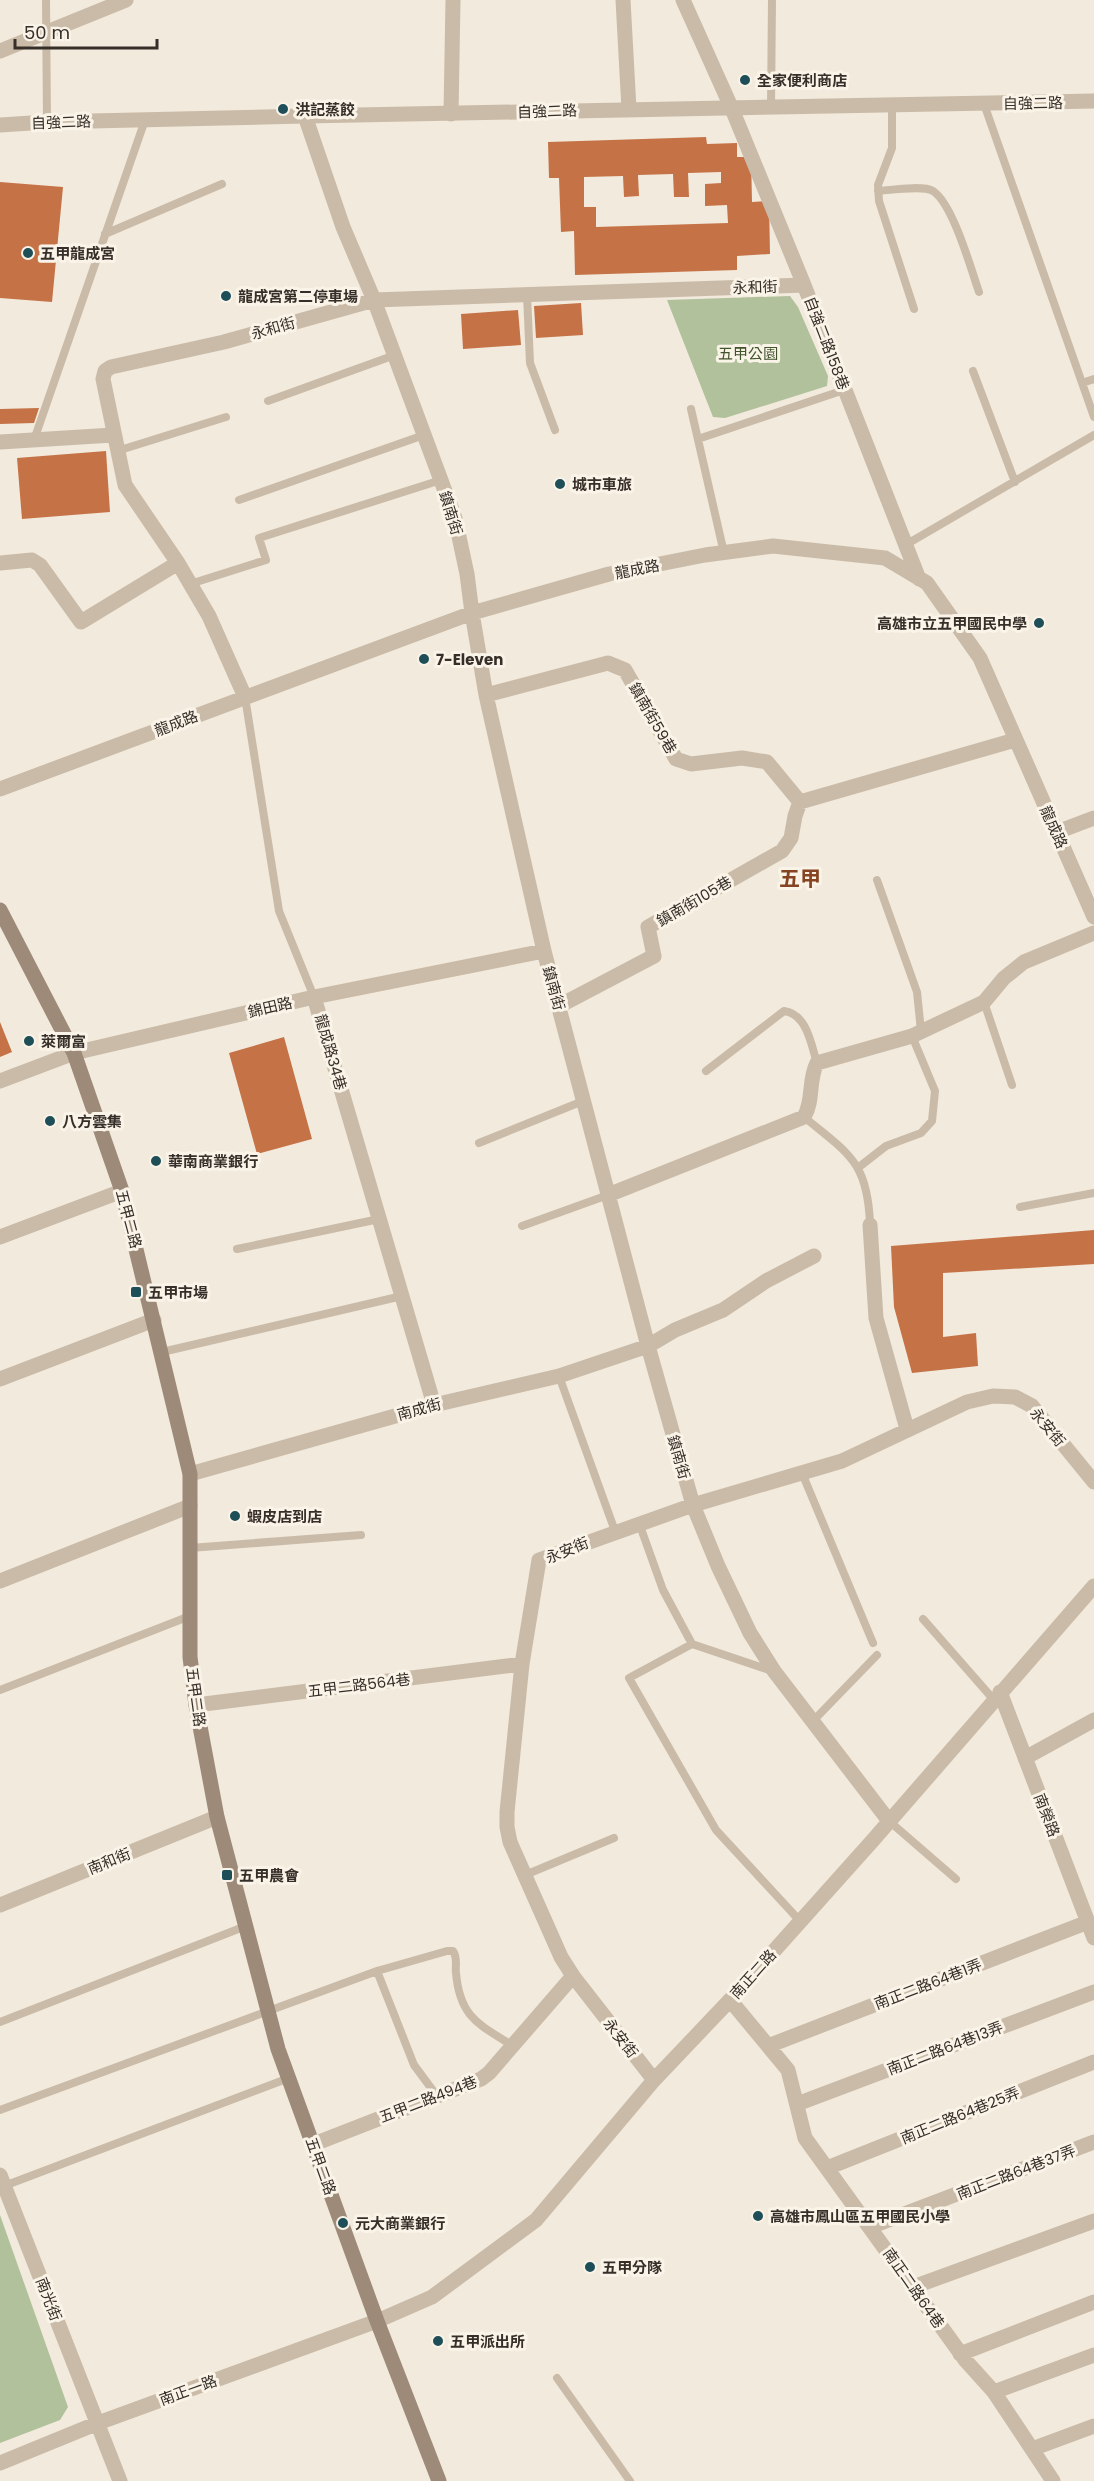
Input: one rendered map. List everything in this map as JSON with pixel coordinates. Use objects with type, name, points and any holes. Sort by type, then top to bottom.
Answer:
[{"type":"main road","name":"五甲二路","points":[[1,913],[74,1053],[122,1191],[190,1474],[190,1657],[196,1705],[217,1817],[278,2049],[377,2321],[439,2481]]},
{"type":"street","points":[[0,51],[126,0]]},
{"type":"street","points":[[451,114],[453,0]]},
{"type":"street","points":[[623,0],[629,109]]},
{"type":"street","name":"自強二路158巷","points":[[683,0],[732,108],[919,579]]},
{"type":"street","name":"自強二路","points":[[0,125],[46,122],[629,109],[1094,102]]},
{"type":"street","name":"鎮南街","points":[[305,116],[343,227],[374,300],[455,518],[467,574],[486,695],[544,951],[648,1346],[693,1505],[718,1566],[750,1633],[774,1671],[890,1821]]},
{"type":"street","name":"永和街","points":[[246,697],[209,616],[178,563],[125,485],[103,379],[105,371],[111,367],[224,342],[374,300],[804,285]]},
{"type":"street","points":[[0,442],[114,435]]},
{"type":"street","name":"龍成路","points":[[0,789],[472,613],[609,574],[774,546],[885,558],[927,584],[980,658],[1094,917]]},
{"type":"street","points":[[0,563],[32,560],[40,565],[81,622],[178,563]]},
{"type":"street","name":"鎮南街59巷","points":[[486,695],[608,663],[625,670],[676,759],[691,764],[742,758],[767,762],[800,802]]},
{"type":"street","points":[[800,802],[1015,740]]},
{"type":"street","name":"鎮南街105巷","points":[[559,1006],[654,956],[648,927],[782,851],[791,838],[800,802]]},
{"type":"street","points":[[1057,832],[1094,818]]},
{"type":"street","points":[[608,1195],[804,1117],[809,1108],[814,1069],[817,1063],[916,1034],[984,1002],[1004,978],[1024,962],[1094,933]]},
{"type":"street","name":"錦田路","points":[[0,1081],[74,1053],[314,997],[544,951]]},
{"type":"street","name":"龍成路34巷","points":[[314,997],[434,1405]]},
{"type":"street","points":[[0,1237],[122,1191]]},
{"type":"street","points":[[870,1225],[876,1318],[907,1429]]},
{"type":"street","name":"南成街","points":[[190,1474],[434,1405],[559,1376],[648,1346],[675,1330],[723,1310],[766,1281],[814,1256]]},
{"type":"street","points":[[0,1379],[154,1320]]},
{"type":"street","name":"永安街","points":[[654,2080],[573,1976],[561,1957],[510,1842],[507,1827],[522,1664],[539,1560],[693,1505],[842,1461],[967,1402],[993,1396],[1015,1397],[1032,1406],[1094,1482]]},
{"type":"street","points":[[0,1581],[190,1506]]},
{"type":"street","name":"南正二路","points":[[377,2321],[432,2297],[536,2220],[654,2080],[730,2000],[890,1821],[1094,1586]]},
{"type":"street","name":"五甲二路564巷","points":[[196,1705],[522,1664]]},
{"type":"street","name":"南榮路","points":[[997,1696],[1088,1904],[1088,1922],[1094,1938]]},
{"type":"street","points":[[1025,1758],[1094,1720]]},
{"type":"street","name":"南和街","points":[[0,1905],[217,1817]]},
{"type":"street","name":"南正二路64巷1弄","points":[[768,2046],[1088,1922]]},
{"type":"street","name":"五甲二路494巷","points":[[314,2144],[481,2079],[513,2046],[573,1976]]},
{"type":"street","name":"南正二路64巷13弄","points":[[797,2104],[1094,1992]]},
{"type":"street","name":"南正二路64巷","points":[[730,2000],[788,2070],[805,2138],[960,2354],[994,2392],[1053,2481]]},
{"type":"street","name":"南正二路64巷25弄","points":[[827,2168],[1094,2062]]},
{"type":"street","name":"南正二路64巷37弄","points":[[870,2227],[1094,2142]]},
{"type":"street","name":"南光街","points":[[1,2183],[120,2481]]},
{"type":"street","points":[[913,2287],[1094,2222]]},
{"type":"street","points":[[960,2354],[1094,2302]]},
{"type":"street","name":"南正一路","points":[[0,2463],[98,2423],[377,2321]]},
{"type":"street","points":[[994,2392],[1094,2355]]},
{"type":"street","points":[[1032,2449],[1094,2426]]},
{"type":"lane","points":[[46,0],[46,122]]},
{"type":"lane","points":[[771,108],[772,0]]},
{"type":"lane","points":[[984,104],[1094,417]]},
{"type":"lane","points":[[892,105],[892,148],[881,172],[879,201],[914,309]]},
{"type":"lane","points":[[34,440],[145,120]]},
{"type":"lane","points":[[105,234],[222,184]]},
{"type":"lane","points":[[878,191],[924,189],[933,191],[951,215],[979,292]]},
{"type":"lane","points":[[527,295],[530,363],[555,430]]},
{"type":"lane","points":[[268,401],[395,355]]},
{"type":"lane","points":[[973,371],[1015,482]]},
{"type":"lane","points":[[1082,383],[1094,379]]},
{"type":"lane","points":[[698,439],[844,390]]},
{"type":"lane","points":[[692,409],[724,553]]},
{"type":"lane","points":[[117,451],[226,417]]},
{"type":"lane","points":[[239,500],[424,435]]},
{"type":"lane","points":[[907,544],[1094,435]]},
{"type":"lane","points":[[190,584],[266,560],[259,538],[441,480]]},
{"type":"lane","name":"龍成路34巷","points":[[246,697],[279,911],[314,997]]},
{"type":"lane","points":[[859,1167],[886,1146],[921,1133],[932,1121],[935,1091],[916,1034],[917,992],[877,880]]},
{"type":"lane","points":[[984,1002],[1012,1085]]},
{"type":"lane","points":[[706,1071],[784,1011],[791,1012],[801,1020],[817,1063]]},
{"type":"lane","points":[[479,1143],[584,1101]]},
{"type":"lane","points":[[804,1117],[847,1152],[859,1167],[869,1198],[870,1225]]},
{"type":"lane","points":[[1020,1207],[1094,1193]]},
{"type":"lane","points":[[522,1226],[608,1195]]},
{"type":"lane","points":[[237,1249],[379,1219]]},
{"type":"lane","points":[[162,1352],[402,1296]]},
{"type":"lane","points":[[559,1376],[615,1531]]},
{"type":"lane","points":[[802,1473],[873,1643]]},
{"type":"lane","points":[[639,1523],[663,1590],[692,1644],[774,1671]]},
{"type":"lane","points":[[190,1548],[361,1535]]},
{"type":"lane","points":[[0,1690],[190,1617]]},
{"type":"lane","points":[[923,1619],[997,1696]]},
{"type":"lane","points":[[692,1644],[629,1678],[716,1830],[800,1921]]},
{"type":"lane","points":[[813,1721],[877,1655]]},
{"type":"lane","points":[[890,1821],[956,1879]]},
{"type":"lane","points":[[525,1875],[614,1838]]},
{"type":"lane","points":[[0,2022],[246,1926]]},
{"type":"lane","points":[[0,2110],[377,1971],[453,1951],[456,1955],[456,1973],[461,2001],[472,2020],[513,2046]]},
{"type":"lane","points":[[377,1971],[414,2065],[437,2096]]},
{"type":"lane","points":[[1,2183],[289,2078]]},
{"type":"lane","points":[[556,2378],[630,2481]]},
{"type":"green space","name":"五甲公園","points":[[790,296],[798,307],[828,376],[827,386],[725,418],[713,417],[667,300]]},
{"type":"green space","points":[[0,2215],[68,2407],[60,2420],[0,2443]]},
{"type":"building","points":[[706,137],[707,144],[737,143],[737,157],[751,157],[752,202],[769,201],[770,254],[737,256],[737,270],[575,275],[574,231],[561,232],[559,178],[549,178],[548,142]],"holes":[[[721,172],[721,183],[705,184],[705,206],[727,205],[728,223],[596,227],[596,207],[584,207],[584,177],[623,176],[624,197],[639,196],[638,175],[673,174],[674,197],[689,197],[688,173]]]},
{"type":"building","name":"五甲龍成宮","points":[[0,182],[63,187],[52,302],[0,298]]},
{"type":"building","points":[[581,303],[583,335],[536,338],[534,306]]},
{"type":"building","points":[[518,310],[521,345],[463,349],[461,314]]},
{"type":"building","points":[[39,408],[34,423],[0,424],[0,409]]},
{"type":"building","points":[[106,451],[110,512],[22,519],[17,458]]},
{"type":"building","points":[[0,1022],[12,1052],[0,1057]]},
{"type":"building","points":[[284,1037],[312,1139],[257,1154],[229,1053]]},
{"type":"building","points":[[1094,1230],[1094,1264],[943,1273],[943,1337],[976,1333],[978,1366],[912,1373],[894,1307],[891,1246]]},
{"type":"place","name":"全家便利商店","points":[[745,80]]},
{"type":"place","name":"洪記蒸餃","points":[[283,109]]},
{"type":"place","name":"五甲龍成宮","points":[[28,253]]},
{"type":"place","name":"龍成宮第二停車場","points":[[226,296]]},
{"type":"place","name":"城市車旅","points":[[560,484]]},
{"type":"place","name":"高雄市立五甲國民中學","points":[[1039,623]]},
{"type":"place","name":"7-Eleven","points":[[424,659]]},
{"type":"place","name":"萊爾富","points":[[29,1041]]},
{"type":"place","name":"八方雲集","points":[[50,1121]]},
{"type":"place","name":"華南商業銀行","points":[[156,1161]]},
{"type":"place","name":"五甲市場","points":[[136,1292]]},
{"type":"place","name":"蝦皮店到店","points":[[235,1516]]},
{"type":"place","name":"五甲農會","points":[[227,1875]]},
{"type":"place","name":"高雄市鳳山區五甲國民小學","points":[[758,2216]]},
{"type":"place","name":"元大商業銀行","points":[[343,2223]]},
{"type":"place","name":"五甲分隊","points":[[590,2267]]},
{"type":"place","name":"五甲派出所","points":[[438,2341]]},
{"type":"district","name":"五甲","points":[[800,878]]}]
